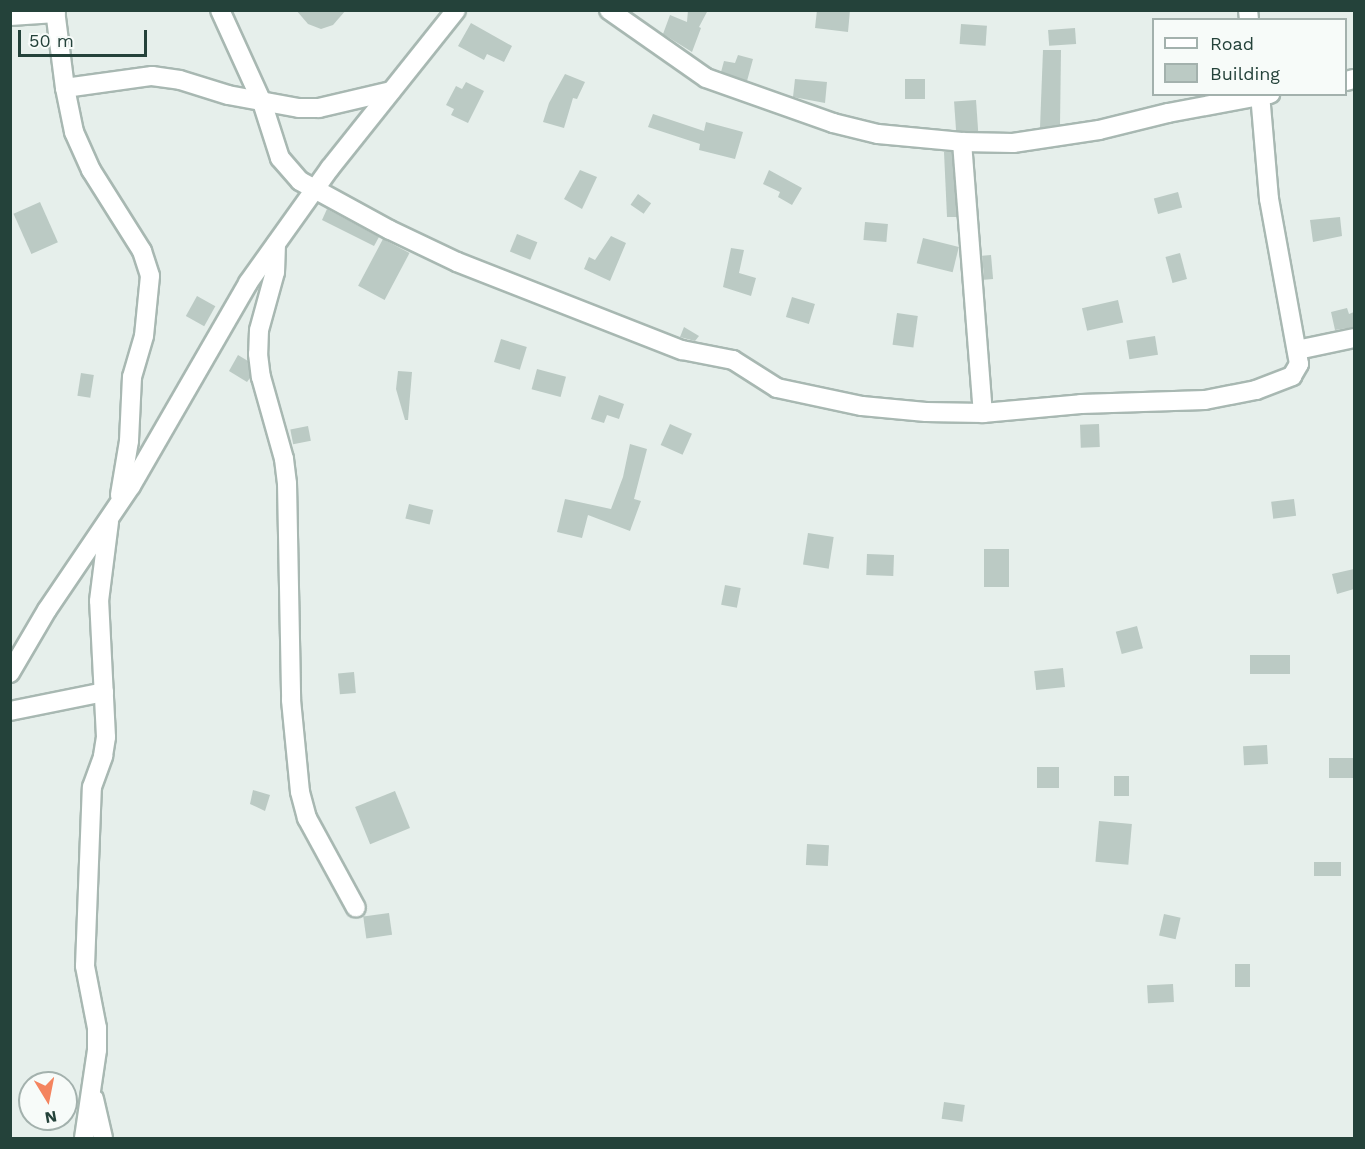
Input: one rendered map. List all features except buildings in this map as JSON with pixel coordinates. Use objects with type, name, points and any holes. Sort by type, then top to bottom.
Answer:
[{"type":"street","points":[[220,10],[262,102],[280,158],[300,181],[390,230],[457,262],[682,350],[733,360],[777,388],[862,406],[926,412],[983,413],[1081,404],[1176,402],[1229,397],[1293,376],[1299,364],[1269,199],[1263,96]]},
{"type":"street","points":[[10,673],[47,610],[114,510],[198,373],[239,297],[316,188],[456,10]]},
{"type":"street","points":[[609,10],[636,27],[684,65],[724,86],[833,123],[878,134],[962,142],[1013,143],[1071,135],[1258,96]]},
{"type":"street","points":[[10,16],[55,12],[65,88],[81,151],[142,251],[150,276],[146,326],[132,377],[129,441],[114,510],[99,601],[105,747],[92,787],[86,980],[96,1028],[84,1138]]},
{"type":"street","points":[[65,88],[152,76],[262,102],[319,108],[391,91]]},
{"type":"street","points":[[962,142],[983,413]]},
{"type":"street","points":[[276,244],[275,272],[258,330],[258,354],[261,377],[284,459],[291,700],[300,792],[307,818],[356,908]]},
{"type":"street","points":[[1297,350],[1354,338]]},
{"type":"street","points":[[10,711],[104,692]]},
{"type":"street","points":[[91,1088],[103,1138]]}]
